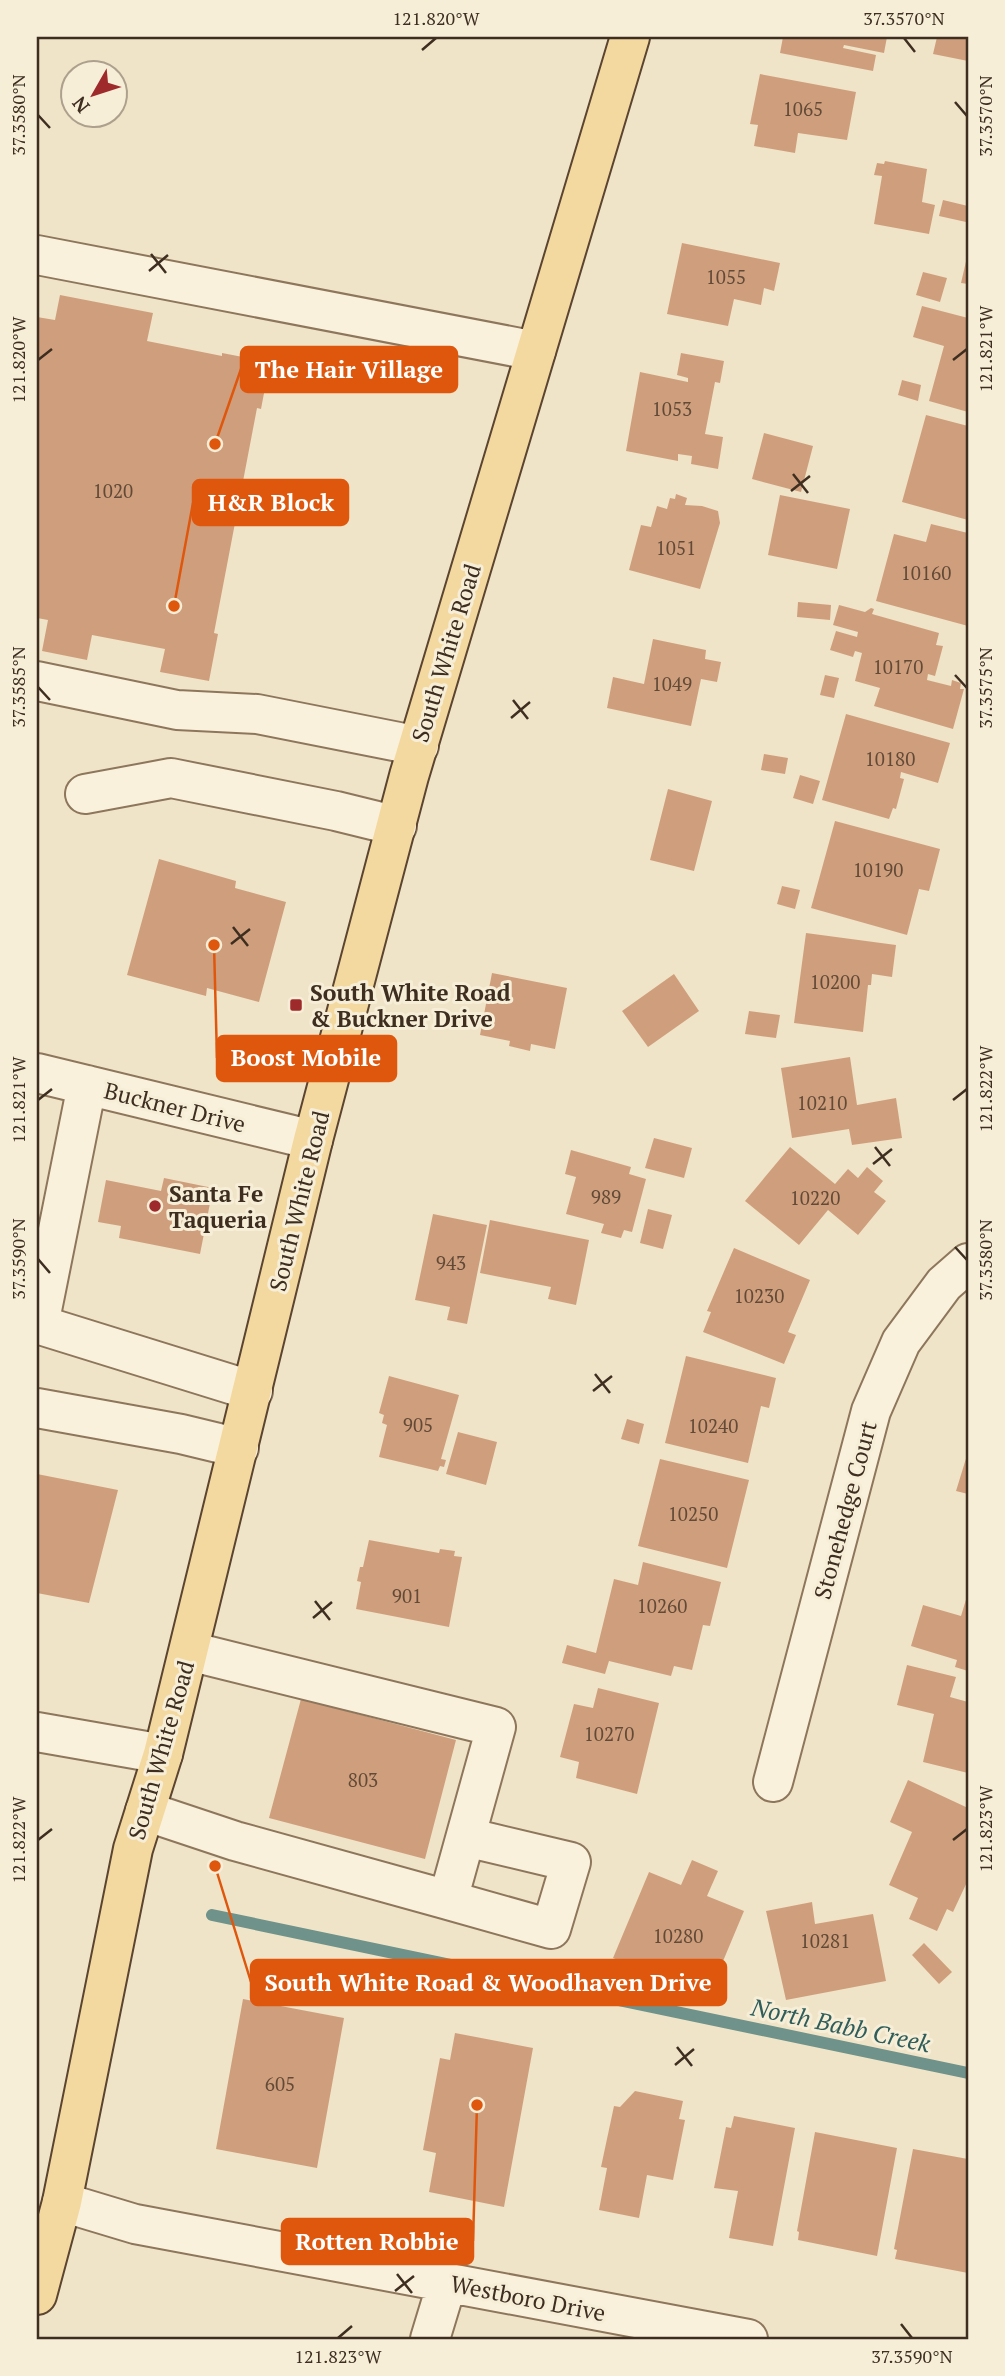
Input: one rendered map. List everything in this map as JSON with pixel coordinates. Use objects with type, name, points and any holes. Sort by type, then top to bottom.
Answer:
[{"type":"main road","name":"South White Road","points":[[37,2295],[62,2202],[132,1849],[163,1754],[313,1140],[419,746],[630,37]]},
{"type":"street","points":[[37,255],[536,351]]},
{"type":"street","points":[[37,681],[177,710],[257,715],[419,746]]},
{"type":"street","points":[[85,794],[171,778],[397,826]]},
{"type":"street","name":"Buckner Drive","points":[[37,1073],[313,1140]]},
{"type":"street","points":[[87,1085],[38,1325],[253,1391]]},
{"type":"street","name":"Stonehedge Court","points":[[773,1782],[871,1411],[901,1342],[944,1284],[968,1263]]},
{"type":"street","points":[[37,1408],[181,1434],[239,1448]]},
{"type":"street","points":[[189,1651],[496,1727],[448,1900]]},
{"type":"street","points":[[37,1732],[163,1754]]},
{"type":"street","points":[[145,1811],[235,1841],[551,1929],[571,1862],[466,1837]]},
{"type":"street","name":"Westboro Drive","points":[[62,2202],[135,2224],[748,2339]]},
{"type":"street","points":[[430,2339],[447,2283]]},
{"type":"building","points":[[783,37],[887,37],[884,53],[844,45],[843,48],[876,55],[873,71],[780,53]]},
{"type":"building","points":[[937,37],[968,37],[968,61],[933,54]]},
{"type":"building","points":[[760,74],[856,92],[847,140],[798,133],[795,153],[754,146],[758,125],[750,124]]},
{"type":"building","points":[[885,161],[927,169],[922,202],[935,205],[929,234],[874,224],[882,176],[874,175],[877,163],[884,164]]},
{"type":"building","points":[[943,200],[968,206],[966,222],[939,216]]},
{"type":"building","points":[[682,243],[780,263],[774,291],[764,288],[761,305],[734,299],[728,326],[667,314]]},
{"type":"building","points":[[968,257],[968,284],[961,283]]},
{"type":"building","points":[[923,272],[947,278],[940,302],[916,295]]},
{"type":"building","points":[[60,295],[153,313],[147,341],[222,356],[222,353],[270,362],[261,409],[257,408],[214,633],[218,634],[209,681],[160,672],[165,649],[92,635],[87,660],[42,651],[48,620],[37,618],[37,317],[55,320]]},
{"type":"building","points":[[922,306],[968,318],[968,412],[929,401],[944,346],[913,337]]},
{"type":"building","points":[[681,353],[724,361],[720,383],[715,382],[705,434],[723,437],[718,469],[691,464],[692,456],[678,454],[678,461],[626,451],[640,372],[688,382],[688,378],[677,375]]},
{"type":"building","points":[[902,380],[921,385],[918,401],[898,395]]},
{"type":"building","points":[[926,415],[968,426],[968,520],[902,502]]},
{"type":"building","points":[[764,433],[813,446],[801,492],[752,479]]},
{"type":"building","points":[[676,494],[687,498],[685,505],[718,511],[720,523],[700,589],[629,570],[641,525],[651,527],[657,506],[667,509],[670,498],[675,499]]},
{"type":"building","points":[[780,495],[850,509],[837,569],[768,555]]},
{"type":"building","points":[[931,524],[968,533],[968,626],[876,601],[894,534],[926,542]]},
{"type":"building","points":[[798,602],[831,605],[830,620],[797,617]]},
{"type":"building","points":[[839,605],[865,612],[871,608],[874,609],[872,614],[939,633],[936,645],[943,646],[935,676],[928,674],[927,680],[951,686],[952,680],[961,683],[960,689],[964,689],[953,729],[874,706],[880,688],[855,681],[862,653],[855,651],[853,657],[830,650],[836,631],[857,637],[858,632],[833,625]]},
{"type":"building","points":[[653,639],[706,650],[705,659],[721,662],[717,682],[701,679],[691,726],[607,708],[613,677],[644,684]]},
{"type":"building","points":[[825,675],[839,678],[834,698],[820,695]]},
{"type":"building","points":[[846,714],[950,743],[938,783],[901,772],[900,778],[904,779],[896,809],[893,808],[889,819],[822,800]]},
{"type":"building","points":[[764,754],[788,758],[785,774],[761,770]]},
{"type":"building","points":[[800,775],[820,781],[813,804],[793,798]]},
{"type":"building","points":[[668,789],[712,801],[694,871],[650,860]]},
{"type":"building","points":[[835,821],[940,849],[929,891],[919,889],[907,935],[811,908]]},
{"type":"building","points":[[159,859],[236,881],[235,888],[286,902],[259,1002],[207,988],[206,996],[127,975]]},
{"type":"building","points":[[782,886],[800,890],[795,909],[777,904]]},
{"type":"building","points":[[806,933],[896,945],[892,977],[872,974],[871,985],[868,985],[863,1032],[794,1023]]},
{"type":"building","points":[[492,973],[567,988],[555,1049],[531,1044],[530,1051],[509,1046],[510,1041],[480,1035]]},
{"type":"building","points":[[674,974],[699,1011],[648,1047],[622,1011]]},
{"type":"building","points":[[749,1011],[780,1015],[776,1038],[745,1034]]},
{"type":"building","points":[[850,1057],[857,1105],[896,1098],[902,1138],[852,1145],[849,1129],[792,1138],[781,1068]]},
{"type":"building","points":[[654,1138],[692,1148],[684,1178],[645,1168]]},
{"type":"building","points":[[790,1147],[835,1184],[848,1169],[858,1178],[867,1167],[883,1181],[874,1192],[886,1201],[858,1235],[828,1210],[799,1245],[745,1201]]},
{"type":"building","points":[[571,1150],[631,1167],[629,1174],[646,1179],[632,1232],[624,1230],[621,1238],[601,1233],[604,1224],[566,1214],[576,1177],[565,1174]]},
{"type":"building","name":"Santa Fe Taqueria","points":[[164,1178],[213,1188],[200,1254],[119,1238],[121,1226],[98,1222],[106,1180],[161,1191]]},
{"type":"building","points":[[648,1209],[672,1215],[663,1249],[640,1243]]},
{"type":"building","points":[[433,1214],[487,1225],[467,1324],[447,1320],[450,1307],[415,1300]]},
{"type":"building","points":[[490,1220],[589,1240],[576,1305],[548,1299],[551,1287],[480,1273]]},
{"type":"building","points":[[734,1248],[810,1280],[788,1332],[796,1335],[784,1364],[703,1332],[711,1312],[707,1311]]},
{"type":"building","points":[[686,1356],[776,1378],[769,1408],[761,1406],[748,1463],[665,1443]]},
{"type":"building","points":[[389,1376],[459,1395],[441,1459],[446,1460],[444,1467],[440,1466],[438,1471],[379,1457],[387,1425],[382,1423],[384,1415],[379,1413]]},
{"type":"building","points":[[627,1419],[644,1424],[639,1444],[621,1439]]},
{"type":"building","points":[[458,1432],[497,1442],[486,1485],[446,1474]]},
{"type":"building","points":[[968,1452],[968,1494],[956,1491]]},
{"type":"building","points":[[660,1459],[749,1480],[727,1568],[638,1546]]},
{"type":"building","points":[[37,1474],[118,1490],[89,1603],[37,1593]]},
{"type":"building","points":[[369,1540],[439,1553],[440,1549],[455,1551],[454,1556],[462,1557],[449,1627],[356,1609],[361,1582],[357,1581]]},
{"type":"building","points":[[643,1562],[721,1582],[710,1626],[703,1625],[692,1670],[674,1666],[671,1676],[609,1661],[605,1674],[562,1663],[567,1645],[596,1653],[614,1579],[638,1585]]},
{"type":"building","points":[[968,1593],[968,1671],[955,1667],[957,1660],[911,1646],[923,1605],[961,1616]]},
{"type":"building","points":[[907,1665],[956,1677],[950,1697],[968,1702],[968,1773],[923,1762],[934,1714],[897,1705]]},
{"type":"building","points":[[598,1688],[659,1703],[637,1794],[576,1778],[579,1762],[560,1757],[574,1704],[593,1708]]},
{"type":"building","points":[[301,1699],[456,1740],[425,1859],[269,1818]]},
{"type":"building","points":[[908,1780],[968,1808],[968,1880],[953,1912],[947,1909],[937,1931],[909,1919],[918,1898],[889,1885],[912,1832],[890,1822]]},
{"type":"building","points":[[692,1860],[718,1871],[707,1896],[744,1911],[708,1997],[613,1958],[649,1872],[681,1885]]},
{"type":"building","points":[[812,1902],[815,1924],[873,1914],[886,1981],[786,2000],[766,1911]]},
{"type":"building","points":[[924,1943],[952,1972],[939,1984],[912,1955]]},
{"type":"building","points":[[603,1959],[619,1963],[614,1986],[598,1982]]},
{"type":"building","points":[[243,1999],[344,2018],[317,2168],[216,2149]]},
{"type":"building","points":[[455,2033],[533,2048],[504,2207],[429,2192],[436,2153],[423,2150],[440,2058],[450,2060]]},
{"type":"building","points":[[635,2091],[683,2101],[679,2119],[685,2120],[673,2180],[647,2175],[639,2218],[599,2210],[607,2168],[601,2167],[614,2106],[620,2107]]},
{"type":"building","points":[[734,2116],[795,2128],[773,2246],[729,2238],[738,2191],[714,2188],[726,2127],[731,2128]]},
{"type":"building","points":[[815,2132],[897,2148],[877,2256],[798,2240],[797,2231]]},
{"type":"building","points":[[913,2149],[968,2159],[968,2273],[895,2259],[897,2250],[894,2249]]},
{"type":"waterway","name":"North Babb Creek","points":[[212,1915],[968,2073]]},
{"type":"place","name":"The Hair Village","points":[[215,444]]},
{"type":"place","name":"H&R Block","points":[[174,606]]},
{"type":"place","name":"Boost Mobile","points":[[214,945]]},
{"type":"place","name":"South White Road & Buckner Drive","points":[[296,1005]]},
{"type":"place","name":"Santa Fe Taqueria","points":[[155,1206]]},
{"type":"place","name":"South White Road & Woodhaven Drive","points":[[215,1866]]},
{"type":"place","name":"Rotten Robbie","points":[[477,2105]]}]
